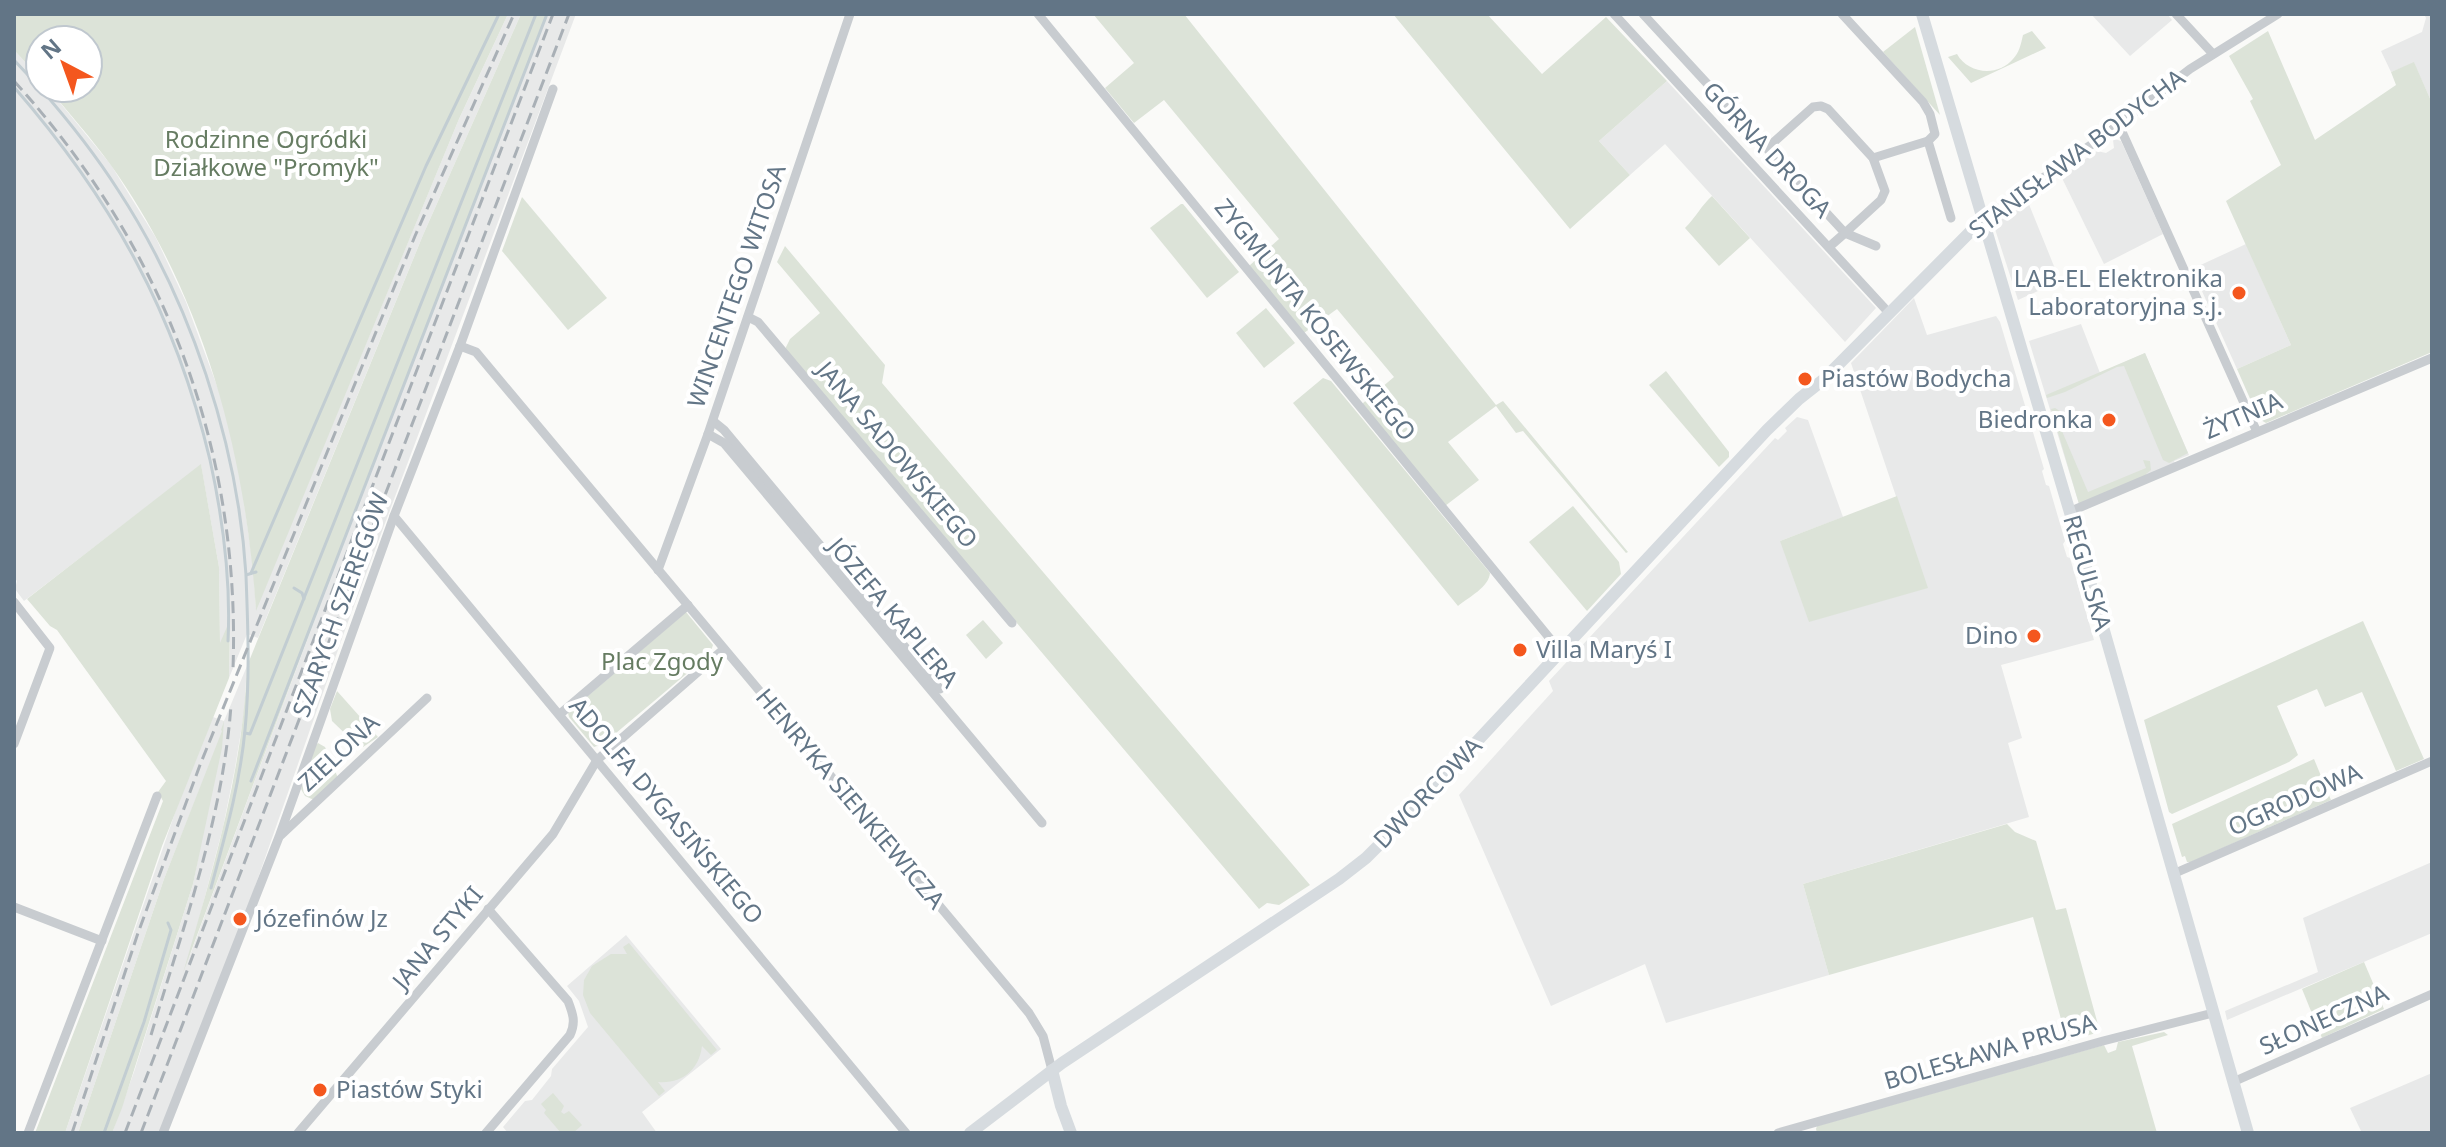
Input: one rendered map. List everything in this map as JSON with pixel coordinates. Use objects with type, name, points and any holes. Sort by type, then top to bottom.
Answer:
[{"type":"street","name":"WINCENTEGO WITOSA","points":[[658,570],[713,421],[850,14]]},
{"type":"street","name":"ZYGMUNTA KOSEWSKIEGO","points":[[1038,14],[1561,652]]},
{"type":"street","name":"GÓRNA DROGA","points":[[1614,14],[1889,313]]},
{"type":"street","points":[[1643,14],[1845,233],[1876,246]]},
{"type":"street","points":[[1842,14],[1923,102],[1935,134],[1928,141],[1873,158]]},
{"type":"street","name":"REGULSKA","points":[[1922,14],[2248,1133]]},
{"type":"street","points":[[2176,14],[2213,54]]},
{"type":"street","name":"STANISŁAWA BODYCHA","points":[[1823,380],[1982,220],[2119,125],[2213,54],[2278,14]]},
{"type":"street","name":"SZARYCH SZEREGÓW","points":[[163,1133],[279,837],[394,516],[460,346],[553,89]]},
{"type":"street","points":[[1767,148],[1810,110],[1821,106],[1828,109],[1873,158],[1884,196],[1829,247]]},
{"type":"street","points":[[2119,125],[2257,432]]},
{"type":"street","points":[[1928,141],[1951,218]]},
{"type":"street","name":"JANA SADOWSKIEGO","points":[[748,317],[758,322],[1012,623]]},
{"type":"street","name":"HENRYKA SIENKIEWICZA","points":[[460,346],[476,352],[1029,1013],[1043,1036],[1071,1133]]},
{"type":"street","name":"ŻYTNIA","points":[[2069,512],[2432,358]]},
{"type":"street","name":"DWORCOWA","points":[[970,1133],[1052,1070],[1354,868],[1400,824],[1767,430],[1823,380]]},
{"type":"street","name":"JÓZEFA KAPLERA","points":[[713,421],[724,430],[940,689]]},
{"type":"street","name":"JÓZEFA KAPLERA","points":[[708,434],[724,443],[1042,823]]},
{"type":"street","name":"ADOLFA DYGASIŃSKIEGO","points":[[394,516],[906,1133]]},
{"type":"street","points":[[14,602],[50,648],[14,744]]},
{"type":"street","points":[[560,714],[688,605]]},
{"type":"street","points":[[597,760],[724,649]]},
{"type":"street","name":"ZIELONA","points":[[279,837],[427,698]]},
{"type":"street","name":"JANA STYKI","points":[[298,1133],[553,834],[597,760]]},
{"type":"street","name":"OGRODOWA","points":[[2173,874],[2432,761]]},
{"type":"street","points":[[28,1133],[157,796]]},
{"type":"street","points":[[14,907],[102,941]]},
{"type":"street","points":[[486,1133],[570,1035],[574,1026],[568,1001],[488,909]]},
{"type":"street","name":"SŁONECZNA","points":[[2233,1082],[2432,994]]},
{"type":"street","name":"BOLESŁAWA PRUSA","points":[[1778,1133],[2213,1013]]},
{"type":"shaded area","points":[[508,14],[521,14],[423,235],[258,638],[247,634],[229,678],[230,623],[220,645],[219,567],[201,465],[24,601],[15,589],[17,581],[14,577],[14,50],[24,61],[24,104],[61,104],[111,165],[156,238],[186,302],[223,402],[239,467],[256,609],[459,119]]},
{"type":"shaded area","points":[[547,14],[576,14],[345,630],[250,901],[160,1133],[112,1133],[193,884],[223,731],[164,879],[78,1133],[65,1133],[178,804],[213,717],[224,721],[247,666],[244,713],[235,768],[189,958],[332,573]]},
{"type":"shaded area","points":[[2091,14],[2167,14],[2172,20],[2130,56]]},
{"type":"shaded area","points":[[2424,14],[2432,14],[2432,103],[2414,63],[2391,72],[2381,51],[2422,32],[2426,18]]},
{"type":"shaded area","points":[[1667,81],[1876,308],[1845,342],[1665,144],[1630,175],[1599,141]]},
{"type":"shaded area","points":[[2115,139],[2121,141],[2163,234],[2104,264],[2061,176],[2097,151],[2106,153],[2114,148]]},
{"type":"shaded area","points":[[2026,197],[2060,281],[2018,300],[1994,218],[2010,212]]},
{"type":"shaded area","points":[[2246,244],[2291,345],[2237,369],[2192,269]]},
{"type":"shaded area","points":[[1914,298],[1927,335],[1996,316],[2000,322],[2065,541],[2063,544],[2094,640],[2001,665],[2022,738],[2008,743],[2029,817],[1803,884],[1829,975],[1666,1023],[1645,964],[1551,1006],[1459,795],[1553,691],[1549,681],[1797,417],[1808,420],[1843,517],[1780,541],[1927,588],[1851,363]]},
{"type":"shaded area","points":[[2081,324],[2100,373],[2145,353],[2189,455],[2079,504],[2029,341]]},
{"type":"shaded area","points":[[2432,862],[2432,933],[2227,1020],[2225,1011],[2318,972],[2303,918]]},
{"type":"shaded area","points":[[626,935],[721,1049],[642,1112],[657,1133],[508,1133],[503,1127],[525,1101],[532,1100],[551,1076],[552,1069],[588,1027],[579,1001],[567,986]]},
{"type":"shaded area","points":[[2432,1073],[2432,1133],[2358,1133],[2361,1131],[2350,1108]]},
{"type":"green space","name":"Rodzinne Ogródki Działkowe \"Promyk\"","points":[[14,14],[508,14],[459,119],[256,611],[251,552],[230,435],[194,321],[171,266],[143,214],[103,154],[61,104],[104,104],[104,24],[24,24],[24,61],[14,50]]},
{"type":"green space","points":[[521,14],[547,14],[332,573],[183,973],[233,783],[247,666],[423,235]]},
{"type":"green space","points":[[1093,14],[1184,14],[1496,405],[1503,401],[1628,552],[1523,431],[1516,433],[1496,406],[1448,442],[1479,480],[1445,506],[1363,407],[1363,403],[1394,377],[1337,309],[1304,333],[1249,266],[1279,239],[1164,100],[1134,123],[1105,88],[1134,63]]},
{"type":"green space","points":[[1393,14],[1487,14],[1542,74],[1606,17],[1667,81],[1599,141],[1630,175],[1570,229]]},
{"type":"green space","points":[[1915,27],[1940,115],[1883,52]]},
{"type":"green space","points":[[2032,31],[2046,48],[1971,83],[1948,57],[1957,54],[1968,66],[1984,71],[1999,69],[2015,57],[2023,35]]},
{"type":"green space","points":[[2268,31],[2315,140],[2396,85],[2391,72],[2414,62],[2432,103],[2432,352],[2266,423],[2259,419],[2237,369],[2291,345],[2226,201],[2281,165],[2250,101],[2253,99],[2229,56]]},
{"type":"green space","points":[[1712,196],[1750,238],[1719,266],[1685,228]]},
{"type":"green space","points":[[522,197],[607,298],[568,330],[502,251]]},
{"type":"green space","points":[[1181,204],[1239,272],[1207,298],[1150,228]]},
{"type":"green space","points":[[785,246],[885,365],[882,383],[1310,885],[1279,905],[1267,903],[1259,909],[785,349],[790,339],[820,313],[777,262]]},
{"type":"green space","points":[[1266,308],[1295,343],[1264,368],[1236,333]]},
{"type":"green space","points":[[2145,353],[2188,453],[2169,463],[2163,460],[2124,366],[2065,392],[2047,398],[2046,395]]},
{"type":"green space","points":[[1666,371],[1729,452],[1729,457],[1719,467],[1649,385]]},
{"type":"green space","points":[[1323,378],[1331,381],[1490,573],[1482,587],[1458,606],[1293,403]]},
{"type":"green space","points":[[2051,409],[2063,413],[2056,417],[2088,492],[2146,468],[2143,460],[2150,461],[2151,470],[2146,476],[2079,504]]},
{"type":"green space","points":[[201,464],[219,567],[220,643],[230,620],[229,678],[162,846],[65,1133],[35,1133],[163,801],[158,792],[166,781],[57,630],[27,599]]},
{"type":"green space","points":[[1897,496],[1928,588],[1809,622],[1780,541]]},
{"type":"green space","points":[[1573,506],[1619,562],[1621,574],[1587,611],[1529,542]]},
{"type":"green space","name":"Plac Zgody","points":[[686,612],[713,645],[710,654],[603,744],[594,747],[568,713]]},
{"type":"green space","points":[[983,620],[1003,643],[986,659],[966,635]]},
{"type":"green space","points":[[2363,621],[2424,759],[2396,771],[2362,692],[2325,707],[2317,689],[2277,706],[2298,755],[2289,762],[2172,814],[2169,812],[2144,720]]},
{"type":"green space","points":[[337,691],[378,737],[363,747],[332,721],[330,709]]},
{"type":"green space","points":[[224,721],[222,748],[193,884],[122,1108],[112,1133],[78,1133],[164,879]]},
{"type":"green space","points":[[318,743],[325,747],[338,778],[314,800],[305,796],[301,789]]},
{"type":"green space","points":[[2314,759],[2331,800],[2191,862],[2182,857],[2172,824]]},
{"type":"green space","points":[[2007,824],[2015,832],[2036,841],[2056,910],[2066,908],[2100,1032],[2067,1041],[2033,917],[1829,975],[1803,884]]},
{"type":"green space","points":[[629,943],[717,1050],[711,1055],[702,1046],[697,1062],[688,1074],[675,1081],[658,1082],[665,1091],[659,1096],[590,1013],[583,995],[584,980],[592,966],[611,954],[627,954],[623,947]]},
{"type":"green space","points":[[2364,962],[2384,1009],[2322,1038],[2302,989]]},
{"type":"green space","points":[[2164,1032],[2168,1035],[2132,1046],[2157,1133],[1817,1133],[1817,1126],[2104,1045],[2108,1053],[2116,1050],[2118,1042]]},
{"type":"green space","points":[[553,1093],[564,1106],[561,1112],[569,1111],[582,1125],[573,1133],[561,1133],[544,1113],[546,1110],[541,1104]]},
{"type":"waterway","points":[[251,573],[426,166],[499,14]]},
{"type":"waterway","points":[[245,733],[250,734],[536,14]]},
{"type":"waterway","points":[[251,781],[547,14]]},
{"type":"waterway","points":[[14,60],[24,71]]},
{"type":"waterway","points":[[14,87],[49,129],[110,216],[136,261],[178,356],[196,406],[219,505],[227,572],[228,641]]},
{"type":"waterway","points":[[53,104],[109,177],[144,233],[188,326],[206,375],[233,475],[246,575],[256,572]]},
{"type":"waterway","points":[[211,888],[243,750],[248,672],[246,576]]},
{"type":"waterway","points":[[294,588],[302,593],[304,599]]},
{"type":"waterway","points":[[104,1133],[144,1022],[171,930],[168,923]]},
{"type":"railway","points":[[72,1133],[138,933],[200,765],[415,236],[514,14]]},
{"type":"railway","points":[[125,1133],[553,14]]},
{"type":"railway","points":[[141,1133],[569,14]]},
{"type":"railway","points":[[14,81],[67,144],[112,211],[151,281],[182,353],[207,429],[223,507],[232,587],[233,669]]},
{"type":"railway","points":[[151,1035],[211,831],[227,747],[231,705]]},
{"type":"place","name":"LAB-EL Elektronika Laboratoryjna s.j.","points":[[2239,293]]},
{"type":"place","name":"Piastów Bodycha","points":[[1805,379]]},
{"type":"place","name":"Biedronka","points":[[2109,420]]},
{"type":"place","name":"Dino","points":[[2034,636]]},
{"type":"place","name":"Villa Maryś I","points":[[1520,650]]},
{"type":"place","name":"Józefinów Jz","points":[[240,919]]},
{"type":"place","name":"Piastów Styki","points":[[320,1090]]}]
